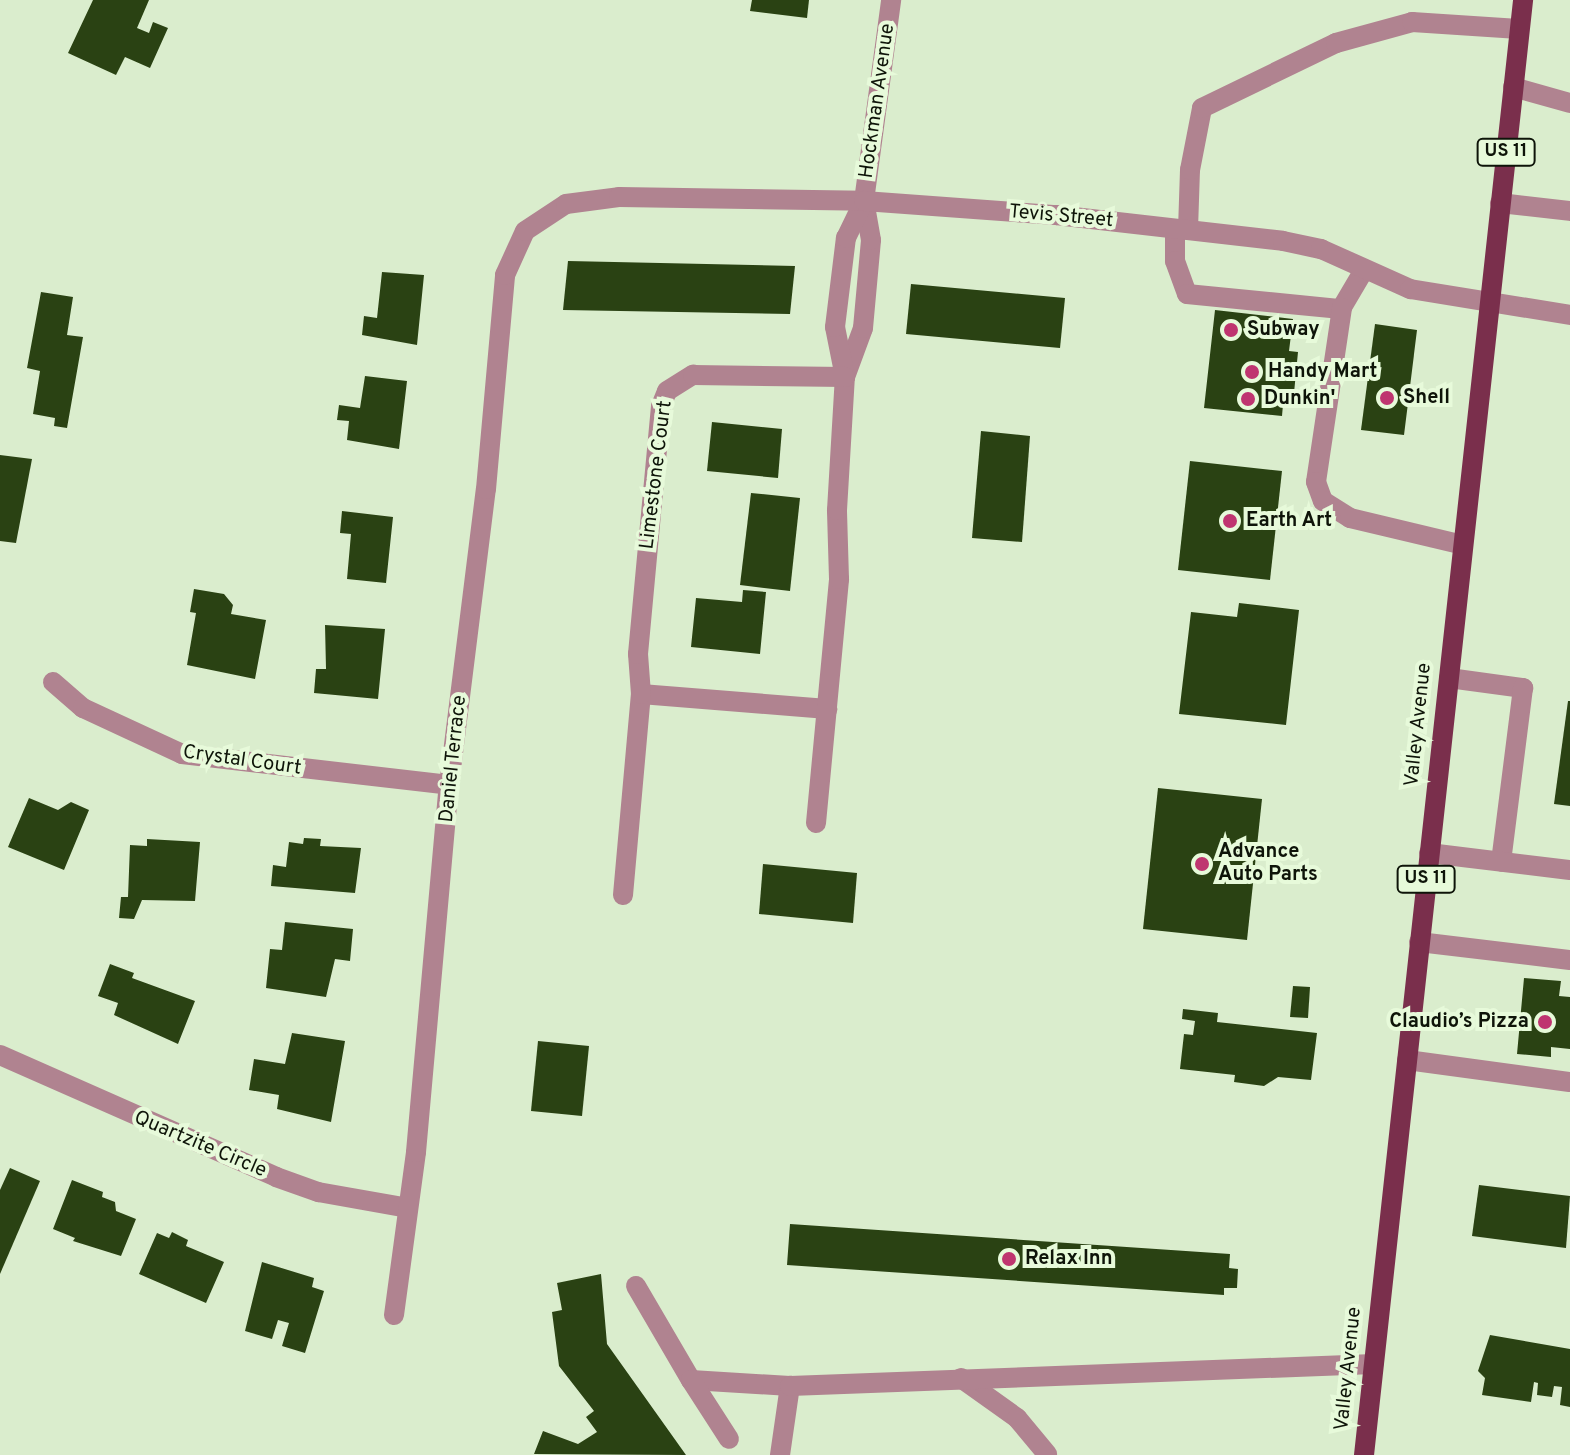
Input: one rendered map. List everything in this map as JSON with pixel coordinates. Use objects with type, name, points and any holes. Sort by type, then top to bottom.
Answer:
[{"type":"main road","name":"Valley Avenue","points":[[1364,1455],[1523,0]]},
{"type":"street","name":"Hockman Avenue","points":[[864,201],[891,0]]},
{"type":"street","points":[[1342,308],[1187,294],[1175,261],[1202,108],[1336,43],[1412,22],[1519,29]]},
{"type":"street","points":[[1513,87],[1570,103]]},
{"type":"street","name":"Tevis Street","points":[[543,216],[585,199],[619,197],[864,201],[1182,229],[1321,249],[1410,289],[1570,315]]},
{"type":"street","points":[[816,823],[839,579],[837,510],[845,377],[835,327],[846,238],[864,201]]},
{"type":"street","points":[[845,377],[858,350],[869,270],[864,201]]},
{"type":"street","points":[[1500,203],[1570,211]]},
{"type":"street","name":"Daniel Terrace","points":[[394,1315],[408,1208],[449,785],[486,489],[505,275],[525,231],[543,216]]},
{"type":"street","points":[[1364,270],[1342,308],[1316,482],[1323,501],[1350,518],[1463,545]]},
{"type":"street","name":"Limestone Court","points":[[623,895],[641,694],[638,654],[661,406],[667,391],[693,375],[845,377]]},
{"type":"street","points":[[1449,678],[1523,688],[1501,862]]},
{"type":"street","name":"Crystal Court","points":[[53,682],[83,708],[182,754],[449,785]]},
{"type":"street","points":[[641,694],[827,709]]},
{"type":"street","points":[[1429,853],[1570,870]]},
{"type":"street","points":[[1419,942],[1570,960]]},
{"type":"street","name":"Quartzite Circle","points":[[0,1055],[276,1177],[318,1192],[408,1208]]},
{"type":"street","points":[[1407,1060],[1570,1082]]},
{"type":"street","points":[[636,1286],[729,1439]]},
{"type":"street","points":[[691,1380],[790,1386],[1374,1364]]},
{"type":"street","points":[[961,1378],[1017,1418],[1047,1455],[1053,1455]]},
{"type":"street","points":[[780,1455],[790,1386]]},
{"type":"building","points":[[93,0],[149,0],[137,28],[149,33],[153,22],[168,28],[150,68],[125,57],[116,75],[68,53]]},
{"type":"building","points":[[752,0],[809,0],[807,18],[750,11]]},
{"type":"building","points":[[568,261],[795,266],[790,314],[563,310]]},
{"type":"building","points":[[382,272],[424,275],[417,345],[362,335],[364,316],[377,318]]},
{"type":"building","points":[[911,284],[1065,298],[1060,348],[906,334]]},
{"type":"building","points":[[41,292],[73,297],[67,335],[83,337],[67,428],[54,426],[55,418],[33,414],[40,371],[27,368]]},
{"type":"building","name":"Handy Mart","points":[[1215,310],[1293,319],[1289,351],[1298,352],[1294,393],[1284,393],[1282,416],[1204,408]]},
{"type":"building","points":[[1375,324],[1417,330],[1404,435],[1361,430]]},
{"type":"building","points":[[365,376],[407,381],[399,449],[347,440],[349,421],[337,420],[339,405],[360,408]]},
{"type":"building","points":[[712,422],[782,429],[778,478],[707,471]]},
{"type":"building","points":[[981,431],[1030,436],[1022,542],[972,538]]},
{"type":"building","points":[[0,455],[32,459],[16,543],[0,541]]},
{"type":"building","name":"Earth Art","points":[[1190,461],[1282,471],[1270,580],[1178,570]]},
{"type":"building","points":[[751,493],[800,498],[790,591],[740,585]]},
{"type":"building","points":[[342,511],[393,517],[386,583],[347,579],[351,534],[340,533]]},
{"type":"building","points":[[194,589],[224,594],[233,605],[231,614],[266,620],[255,679],[187,665],[196,613],[190,612]]},
{"type":"building","points":[[743,590],[766,592],[760,654],[691,647],[696,598],[742,602]]},
{"type":"building","points":[[1239,603],[1299,610],[1286,725],[1179,714],[1191,612],[1237,617]]},
{"type":"building","points":[[325,625],[385,629],[378,699],[314,693],[316,669],[326,669]]},
{"type":"building","points":[[1570,701],[1570,806],[1554,804]]},
{"type":"building","name":"Advance Auto Parts","points":[[1158,788],[1262,799],[1247,940],[1143,929]]},
{"type":"building","points":[[29,798],[58,810],[71,802],[89,810],[64,870],[8,847]]},
{"type":"building","points":[[304,838],[321,839],[320,846],[361,848],[355,893],[271,886],[273,865],[286,867],[289,842],[303,844]]},
{"type":"building","points":[[147,839],[200,842],[195,901],[142,900],[134,919],[119,918],[121,897],[128,897],[130,845],[147,846]]},
{"type":"building","points":[[763,864],[857,873],[853,923],[759,914]]},
{"type":"building","points":[[285,922],[353,929],[350,961],[335,959],[326,997],[266,988],[270,949],[282,950]]},
{"type":"building","points":[[110,964],[134,973],[132,978],[195,1001],[178,1044],[114,1015],[118,1003],[98,996]]},
{"type":"building","name":"Claudio’s Pizza","points":[[1524,978],[1561,981],[1559,996],[1570,997],[1570,1049],[1551,1047],[1551,1057],[1517,1054]]},
{"type":"building","points":[[1293,986],[1310,987],[1308,1018],[1290,1017]]},
{"type":"building","points":[[1183,1009],[1218,1013],[1217,1022],[1317,1033],[1311,1080],[1278,1077],[1264,1086],[1234,1082],[1235,1075],[1180,1069],[1184,1034],[1193,1035],[1195,1021],[1182,1019]]},
{"type":"building","points":[[292,1033],[345,1041],[331,1122],[277,1109],[279,1095],[249,1090],[254,1059],[285,1064]]},
{"type":"building","points":[[538,1041],[589,1046],[582,1116],[531,1111]]},
{"type":"building","points":[[10,1168],[40,1181],[0,1274],[0,1190]]},
{"type":"building","points":[[72,1180],[103,1192],[102,1197],[115,1202],[116,1211],[136,1219],[121,1256],[73,1241],[75,1238],[53,1229]]},
{"type":"building","points":[[1479,1185],[1570,1196],[1566,1248],[1472,1236]]},
{"type":"building","name":"Relax Inn","points":[[790,1224],[1230,1254],[1229,1268],[1238,1269],[1237,1288],[1224,1288],[1224,1295],[787,1265]]},
{"type":"building","points":[[172,1232],[188,1240],[186,1246],[224,1262],[206,1303],[139,1274],[157,1233],[169,1238]]},
{"type":"building","points":[[262,1262],[314,1278],[312,1287],[324,1291],[305,1353],[282,1346],[289,1323],[278,1320],[272,1339],[245,1331]]},
{"type":"building","points":[[601,1274],[607,1344],[686,1455],[534,1454],[543,1431],[578,1444],[597,1432],[586,1417],[594,1411],[559,1366],[552,1312],[562,1310],[557,1283]]},
{"type":"building","points":[[1490,1335],[1570,1349],[1570,1407],[1560,1405],[1562,1387],[1554,1386],[1552,1397],[1537,1395],[1538,1383],[1534,1382],[1531,1402],[1482,1395],[1485,1378],[1478,1371]]},
{"type":"place","name":"Subway","points":[[1231,330]]},
{"type":"place","name":"Handy Mart","points":[[1252,372]]},
{"type":"place","name":"Shell","points":[[1387,398]]},
{"type":"place","name":"Dunkin'","points":[[1248,399]]},
{"type":"place","name":"Earth Art","points":[[1230,521]]},
{"type":"place","name":"Advance Auto Parts","points":[[1202,864]]},
{"type":"place","name":"Claudio’s Pizza","points":[[1545,1022]]},
{"type":"place","name":"Relax Inn","points":[[1009,1259]]}]
